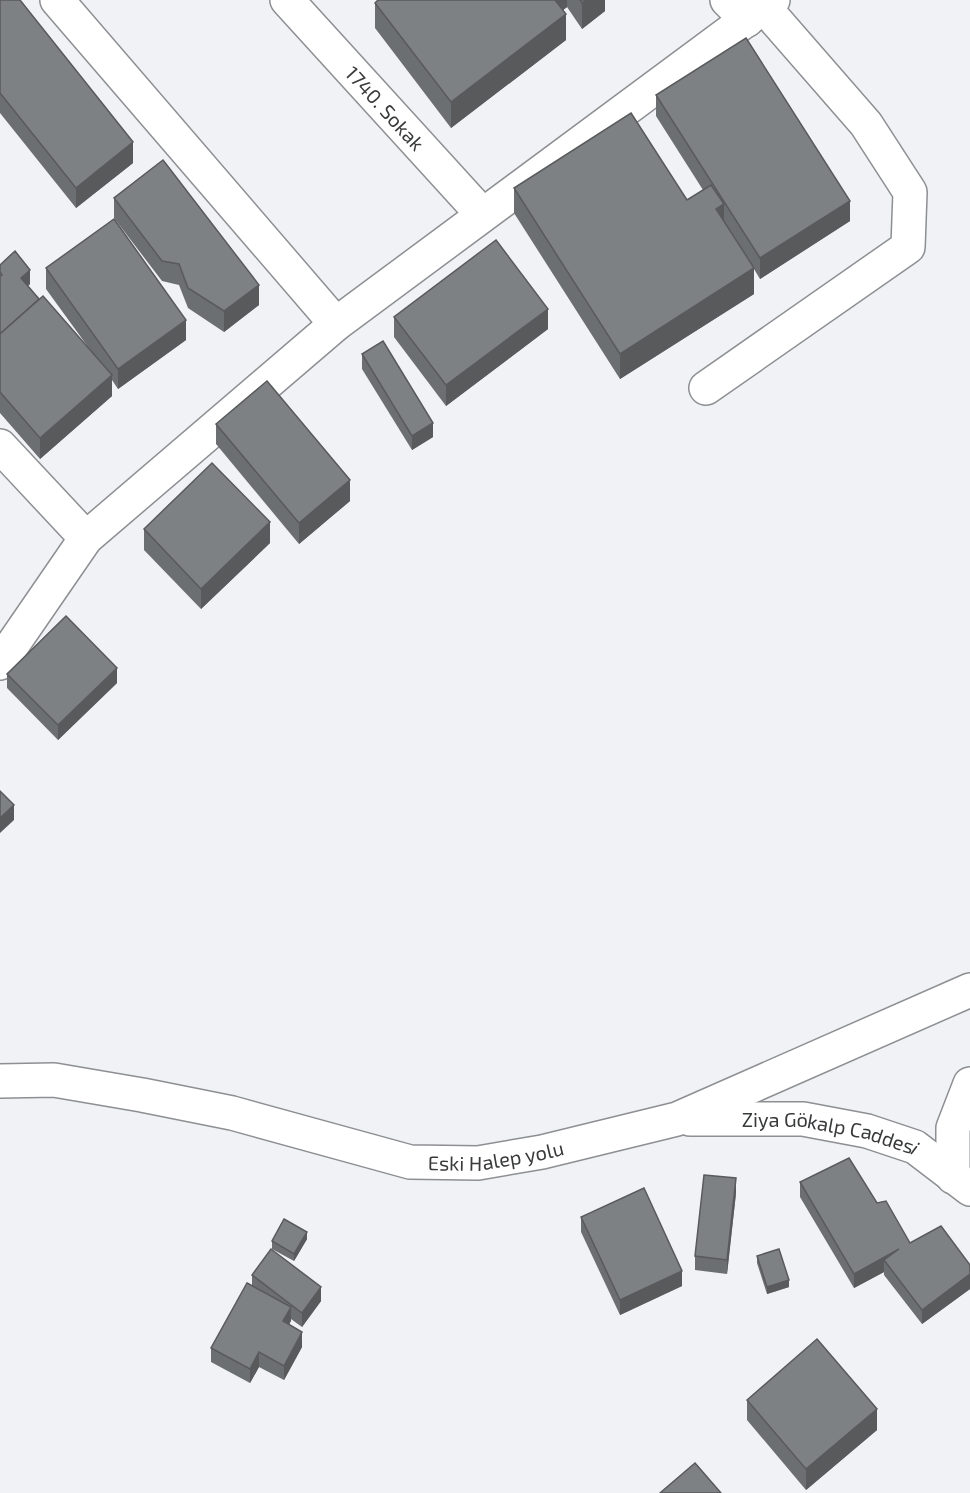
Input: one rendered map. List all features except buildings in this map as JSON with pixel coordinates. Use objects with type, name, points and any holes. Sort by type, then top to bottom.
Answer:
[{"type":"street","points":[[57,0],[336,324]]},
{"type":"street","name":"1740. Sokak","points":[[287,0],[483,214]]},
{"type":"street","points":[[0,663],[87,538],[336,324],[753,7],[866,124],[910,192],[908,247],[706,388]]},
{"type":"street","points":[[0,446],[87,538]]},
{"type":"street","name":"Eski Halep yolu","points":[[0,1081],[54,1080],[142,1095],[232,1113],[410,1162],[478,1163],[542,1152],[677,1119],[970,990]]},
{"type":"street","points":[[962,1183],[953,1128],[970,1084]]},
{"type":"street","name":"Ziya Gökalp Caddesi","points":[[677,1119],[803,1119],[867,1131],[915,1147],[962,1183]]}]
